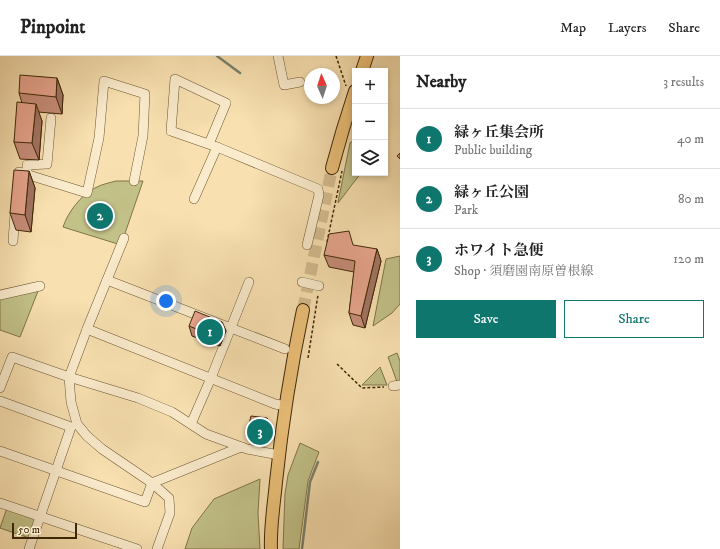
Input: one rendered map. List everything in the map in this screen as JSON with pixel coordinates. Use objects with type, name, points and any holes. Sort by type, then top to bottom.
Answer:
[{"type":"main road","points":[[363,68],[367,56]]},
{"type":"main road","points":[[338,169],[343,129],[352,89]]},
{"type":"main road","points":[[271,549],[272,519],[279,455],[294,352],[303,310]]},
{"type":"street","points":[[278,56],[284,85],[300,82]]},
{"type":"street","points":[[194,199],[213,146],[226,103],[175,79],[172,132],[213,146],[318,189],[319,195],[307,246]]},
{"type":"street","points":[[51,118],[47,164],[27,165],[21,175],[87,193],[99,138],[104,81],[145,94],[143,136],[134,181]]},
{"type":"street","points":[[13,241],[16,203]]},
{"type":"street","points":[[124,238],[69,377],[71,402],[77,424],[87,436],[102,449],[152,483],[169,498],[170,513],[157,549]]},
{"type":"street","points":[[107,280],[285,349]]},
{"type":"street","points":[[191,424],[249,282]]},
{"type":"street","points":[[302,282],[319,286]]},
{"type":"street","points":[[0,295],[40,286]]},
{"type":"street","points":[[87,329],[275,404],[286,406]]},
{"type":"street","points":[[0,388],[12,357],[69,377],[138,398],[172,412],[206,434],[241,447],[279,455]]},
{"type":"street","points":[[0,401],[71,427],[29,549]]},
{"type":"street","points":[[0,451],[145,502],[152,483],[241,447]]},
{"type":"street","points":[[0,503],[137,549]]},
{"type":"path","points":[[336,56],[345,85],[352,89]]},
{"type":"path","points":[[327,242],[338,169]]},
{"type":"path","points":[[308,358],[319,286]]},
{"type":"path","points":[[338,364],[362,388],[396,386]]},
{"type":"shaded area","points":[[352,141],[352,176],[359,176],[338,203],[350,143]]},
{"type":"shaded area","points":[[116,181],[143,181],[121,245],[63,227],[65,221],[80,199],[98,187]]},
{"type":"shaded area","points":[[400,256],[400,304],[392,313],[373,326],[386,259]]},
{"type":"shaded area","points":[[40,286],[20,337],[0,330],[0,295]]},
{"type":"shaded area","points":[[397,353],[400,361],[400,382],[397,382],[388,357]]},
{"type":"shaded area","points":[[380,367],[387,385],[362,385]]},
{"type":"shaded area","points":[[300,443],[319,452],[308,481],[299,549],[283,549],[285,494],[288,475]]},
{"type":"shaded area","points":[[260,479],[258,513],[260,549],[185,549],[192,528],[214,499]]},
{"type":"shaded area","points":[[8,505],[40,516],[32,539],[0,528]]},
{"type":"building","points":[[20,75],[57,78],[56,97],[19,93]]},
{"type":"building","points":[[17,102],[36,104],[32,143],[14,142]]},
{"type":"building","points":[[14,170],[29,171],[25,215],[10,213]]},
{"type":"building","points":[[349,231],[353,245],[377,249],[361,316],[349,313],[355,261],[324,255],[329,234]]},
{"type":"building","points":[[195,311],[222,322],[216,337],[189,326]]},
{"type":"building","points":[[251,416],[267,418],[264,435],[247,433]]},
{"type":"waterway","points":[[217,56],[240,73]]},
{"type":"waterway","points":[[302,549],[310,482],[318,462]]},
{"type":"tunnel","points":[[303,310],[332,168]]},
{"type":"place","name":"緑ヶ丘公園","points":[[100,216]]},
{"type":"place","name":"緑ヶ丘集会所","points":[[210,332]]},
{"type":"place","name":"ホワイト急便","points":[[260,432]]}]
